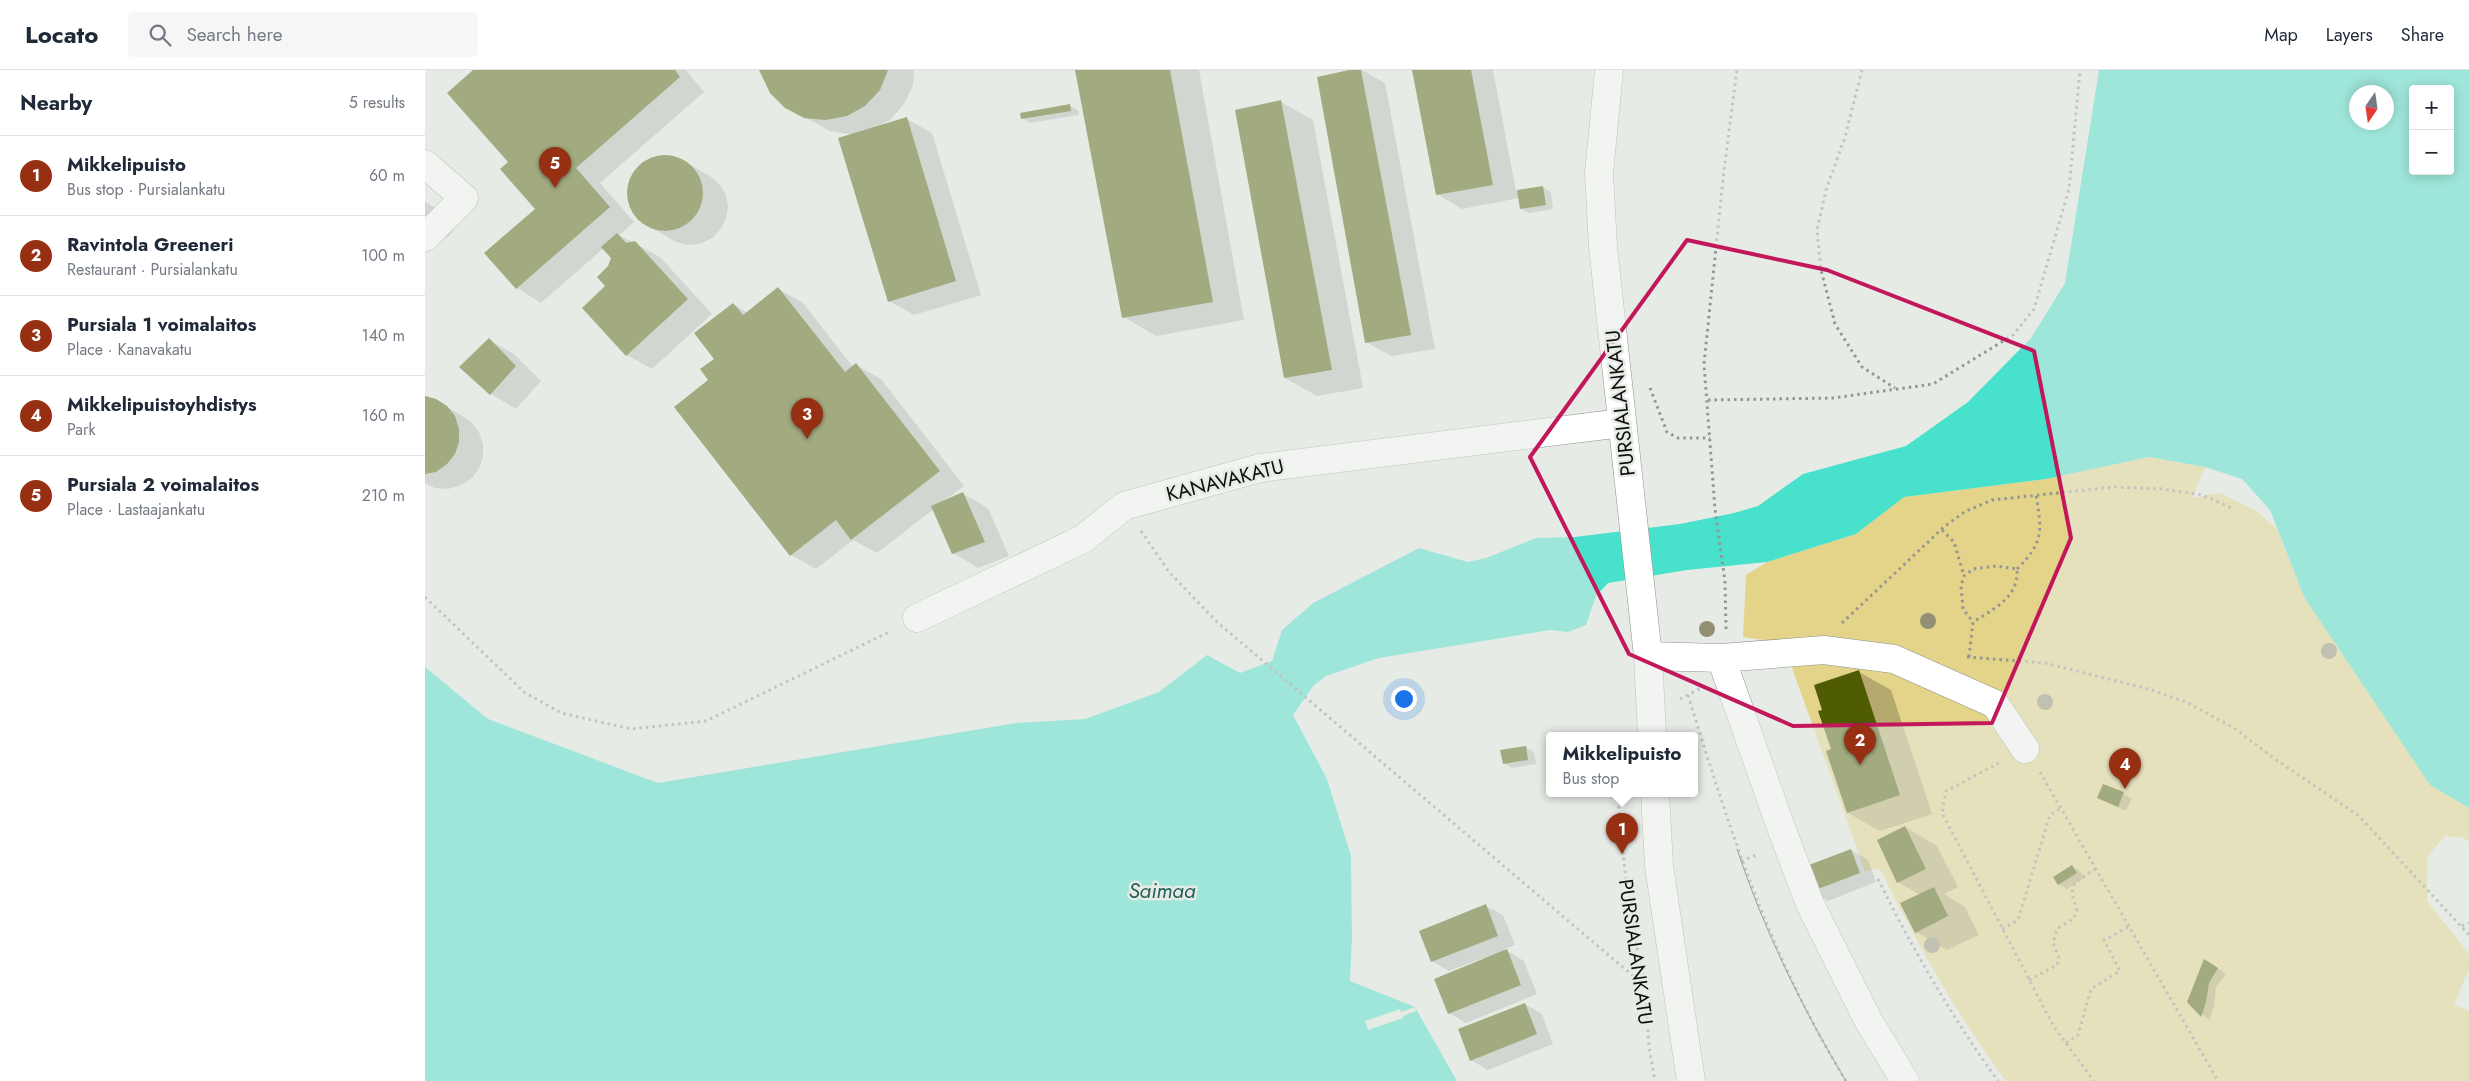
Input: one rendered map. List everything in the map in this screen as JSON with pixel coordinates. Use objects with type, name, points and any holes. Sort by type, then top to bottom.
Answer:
[{"type":"street","name":"PURSIALANKATU","points":[[1609,70],[1599,173],[1603,247],[1648,656],[1652,732]]},
{"type":"street","points":[[425,164],[464,198],[425,237]]},
{"type":"street","name":"KANAVAKATU","points":[[917,618],[1083,539],[1109,516],[1124,506],[1260,468],[1622,424]]},
{"type":"street","points":[[1648,656],[1721,658],[1824,650],[1894,659],[1995,704],[2025,749]]},
{"type":"street","points":[[1721,658],[1810,904],[1868,1020],[1905,1081]]},
{"type":"street","name":"PURSIALANKATU","points":[[1655,797],[1659,866],[1691,1081]]},
{"type":"path","points":[[1721,658],[1727,620],[1725,581],[1715,509],[1705,364],[1709,308],[1737,70]]},
{"type":"path","points":[[1862,70],[1845,136],[1826,190],[1817,230],[1821,270],[1835,324],[1862,367],[1896,389]]},
{"type":"path","points":[[1708,400],[1833,398],[1933,384],[2013,335],[2034,310],[2069,189],[2080,70]]},
{"type":"path","points":[[1617,377],[1640,376],[1648,384],[1667,432],[1678,438],[1710,438]]},
{"type":"path","points":[[1824,650],[1829,635],[1942,530],[1966,511],[1992,500],[2114,487],[2163,489],[2202,495],[2234,510]]},
{"type":"path","points":[[1973,622],[1999,606],[2011,595],[2016,586],[2017,569],[2034,552],[2039,538],[2040,519],[2036,495]]},
{"type":"path","points":[[1124,506],[1169,572],[1217,622],[1645,987]]},
{"type":"path","points":[[1942,530],[1954,542],[1964,576],[1961,586],[1963,609],[1973,622],[1969,657]]},
{"type":"path","points":[[1964,576],[1973,569],[1996,566],[2017,569]]},
{"type":"path","points":[[425,597],[524,692],[561,713],[631,729],[706,721],[917,618]]},
{"type":"path","points":[[1959,656],[2045,663],[2136,685],[2186,702],[2226,724],[2359,816],[2469,935]]},
{"type":"path","points":[[1688,695],[1734,840],[1761,914],[1809,1016],[1846,1081]]},
{"type":"path","points":[[2094,1081],[2054,1027],[1942,814],[1946,791],[2025,749],[2097,868],[2218,1081]]},
{"type":"path","name":"PURSIALANKATU","points":[[1618,797],[1622,854],[1631,925],[1645,987],[1649,1047],[1655,1081]]},
{"type":"path","points":[[2002,929],[2018,920],[2050,816],[2062,808]]},
{"type":"path","points":[[2029,980],[2057,965],[2059,958],[2053,943],[2057,929],[2073,919],[2077,911],[2071,893],[2074,883],[2097,868]]},
{"type":"path","points":[[1878,879],[1925,970],[1969,1041],[1998,1081]]},
{"type":"path","points":[[2462,926],[2469,924]]},
{"type":"path","points":[[2066,1043],[2078,1035],[2091,989],[2120,971],[2103,940],[2130,926]]},
{"type":"highlighted area","points":[[1687,240],[1827,270],[2034,351],[2071,538],[1992,723],[1793,726],[1629,654],[1530,457]]},
{"type":"shaded area","points":[[2149,457],[2205,467],[2192,498],[2220,493],[2256,511],[2277,529],[2304,597],[2430,784],[2469,808],[2469,842],[2464,838],[2445,836],[2427,857],[2427,901],[2469,954],[2469,969],[2454,1004],[2469,1011],[2469,1081],[2006,1081],[1970,1030],[1938,978],[1880,869],[1865,871],[1783,643],[1743,637],[1746,575],[1767,562],[1856,534],[1904,497],[2046,479]]},
{"type":"water","name":"Saimaa","points":[[2099,70],[2469,70],[2469,808],[2430,785],[2304,597],[2270,510],[2242,479],[2205,467],[2149,457],[2046,479],[1904,497],[1856,534],[1767,562],[1687,570],[1608,583],[1596,596],[1586,625],[1568,632],[1550,630],[1379,658],[1326,676],[1314,685],[1293,715],[1327,779],[1351,856],[1352,938],[1350,981],[1415,1007],[1457,1081],[425,1081],[425,667],[488,719],[658,783],[1016,723],[1085,719],[1159,692],[1207,655],[1240,673],[1272,661],[1282,630],[1313,603],[1419,548],[1468,562],[1486,558],[1536,538],[1575,537],[1680,524],[1758,506],[1803,474],[1906,446],[1968,402],[2031,338],[2065,283]]},
{"type":"pier","points":[[1415,1007],[1416,1011],[1403,1016],[1403,1018],[1368,1030],[1365,1021],[1400,1009],[1401,1012]]},
{"type":"building","points":[[473,70],[675,70],[680,77],[576,168],[610,207],[516,289],[484,253],[535,209],[500,169],[508,162],[447,93]]},
{"type":"building","points":[[759,70],[888,70],[880,90],[865,106],[847,116],[826,120],[804,118],[785,108],[770,93]]},
{"type":"building","points":[[1075,70],[1170,70],[1213,302],[1122,318]]},
{"type":"building","points":[[1349,70],[1361,70],[1411,335],[1365,343],[1317,77]]},
{"type":"building","points":[[1412,70],[1471,70],[1493,185],[1436,195]]},
{"type":"building","points":[[1281,100],[1332,370],[1284,378],[1235,110]]},
{"type":"building","points":[[1070,104],[1071,111],[1021,119],[1020,113]]},
{"type":"building","points":[[907,117],[956,281],[888,302],[838,138]]},
{"type":"building","points":[[665,155],[680,158],[692,166],[700,178],[703,193],[700,208],[692,220],[680,228],[665,231],[650,228],[638,220],[630,208],[627,193],[630,178],[638,166],[650,158]]},
{"type":"building","points":[[1543,186],[1546,205],[1520,209],[1517,190]]},
{"type":"building","points":[[617,233],[626,243],[635,241],[688,299],[626,356],[582,308],[605,286],[597,277],[608,266],[611,258],[601,247]]},
{"type":"building","points":[[778,287],[845,372],[856,363],[940,471],[851,540],[836,520],[790,556],[674,407],[708,380],[700,369],[714,359],[694,333],[733,303],[743,315]]},
{"type":"building","points":[[489,338],[516,366],[490,395],[459,367]]},
{"type":"building","points":[[425,396],[436,399],[447,406],[455,416],[459,429],[459,442],[455,454],[447,464],[436,472],[425,474]]},
{"type":"building","points":[[963,492],[985,542],[952,554],[931,506]]},
{"type":"building","points":[[1859,670],[1900,795],[1847,813],[1826,751],[1831,749],[1818,711],[1822,710],[1814,685]]},
{"type":"building","points":[[1526,746],[1528,760],[1503,764],[1500,750]]},
{"type":"building","points":[[2103,784],[2124,792],[2118,807],[2097,798]]},
{"type":"building","points":[[1905,826],[1926,869],[1897,883],[1877,840]]},
{"type":"building","points":[[1851,849],[1860,873],[1810,892],[1801,868]]},
{"type":"building","points":[[2072,865],[2077,873],[2058,885],[2053,877]]},
{"type":"building","points":[[1934,887],[1948,916],[1915,933],[1900,903]]},
{"type":"building","points":[[1486,904],[1498,936],[1431,962],[1419,931]]},
{"type":"building","points":[[1507,949],[1521,985],[1448,1014],[1434,979]]},
{"type":"building","points":[[2204,959],[2218,968],[2209,983],[2201,1017],[2187,1002]]},
{"type":"building","points":[[1525,1003],[1537,1034],[1470,1061],[1458,1029]]},
{"type":"tram line","points":[[1737,849],[1759,909],[1785,968],[1814,1025],[1846,1081]]},
{"type":"place","name":"Pursiala 2 voimalaitos","points":[[555,188]]},
{"type":"place","name":"Pursiala 1 voimalaitos","points":[[807,439]]},
{"type":"place","name":"Ravintola Greeneri","points":[[1860,765]]},
{"type":"place","name":"Mikkelipuistoyhdistys","points":[[2125,789]]},
{"type":"place","name":"Mikkelipuisto","points":[[1622,854]]}]
